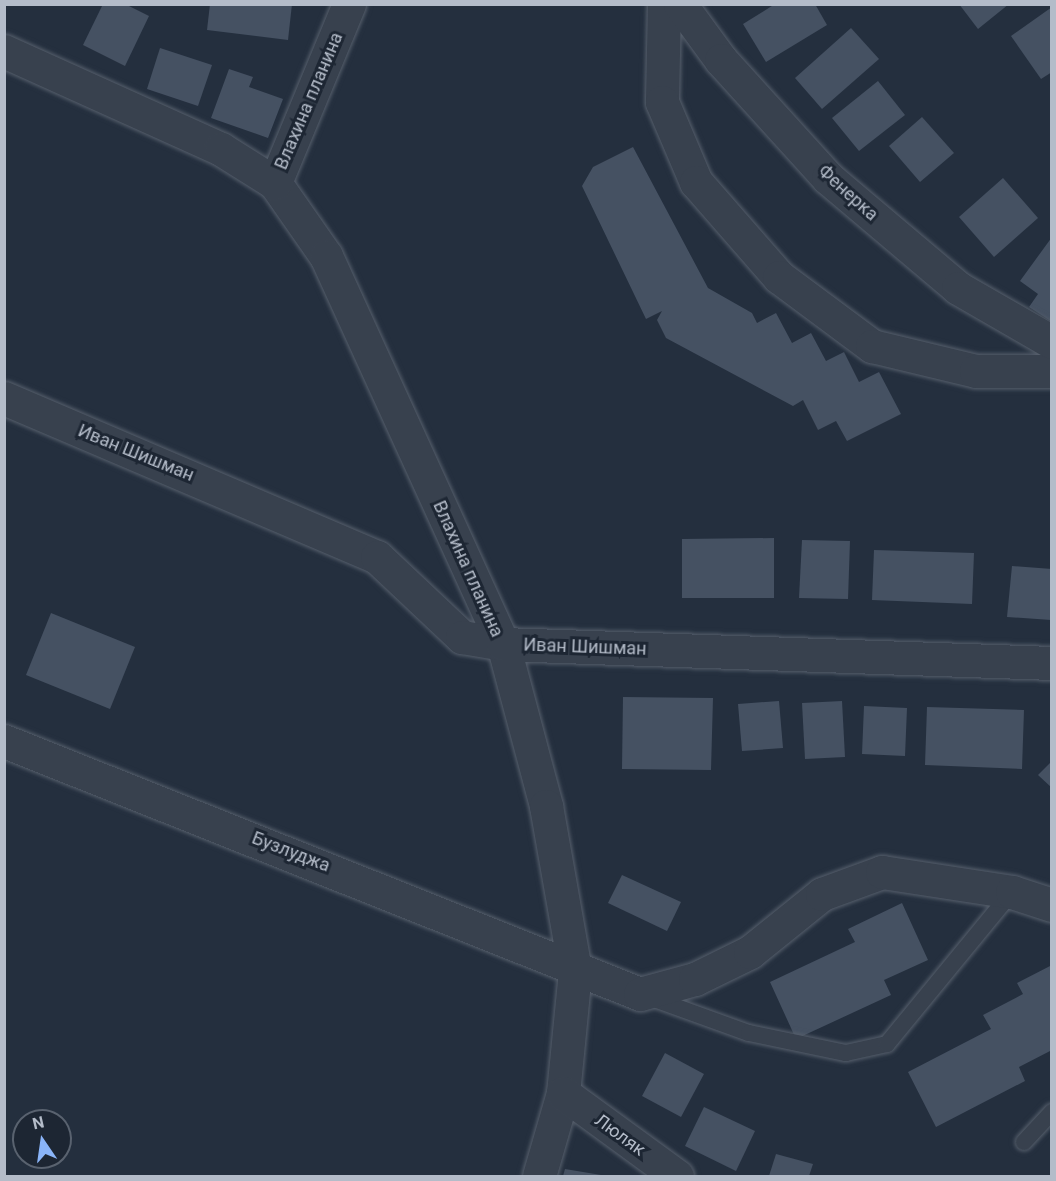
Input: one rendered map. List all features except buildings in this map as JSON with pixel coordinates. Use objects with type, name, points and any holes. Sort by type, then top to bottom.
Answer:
[{"type":"street","name":"Влахина планина","points":[[349,4],[275,183],[326,256],[502,644],[546,806],[575,971],[562,1093],[539,1176]]},
{"type":"street","points":[[664,4],[662,102],[696,182],[779,277],[872,345],[976,371],[1052,370]]},
{"type":"street","name":"Фенерка","points":[[680,4],[721,60],[828,178],[958,288],[1052,342]]},
{"type":"street","points":[[4,51],[221,149],[275,183]]},
{"type":"street","name":"Иван Шишман","points":[[4,398],[377,557],[462,637],[502,644],[1052,663]]},
{"type":"street","name":"Бузлуджа","points":[[4,741],[332,868],[575,971],[640,994]]},
{"type":"street","points":[[640,994],[695,979],[750,952],[822,894],[882,872],[1012,892],[1052,905]]},
{"type":"street","name":"Люляк","points":[[562,1093],[677,1176]]},
{"type":"lane","points":[[640,994],[749,1033],[846,1053],[887,1044],[1012,892]]},
{"type":"lane","points":[[1024,1142],[1052,1112]]}]
